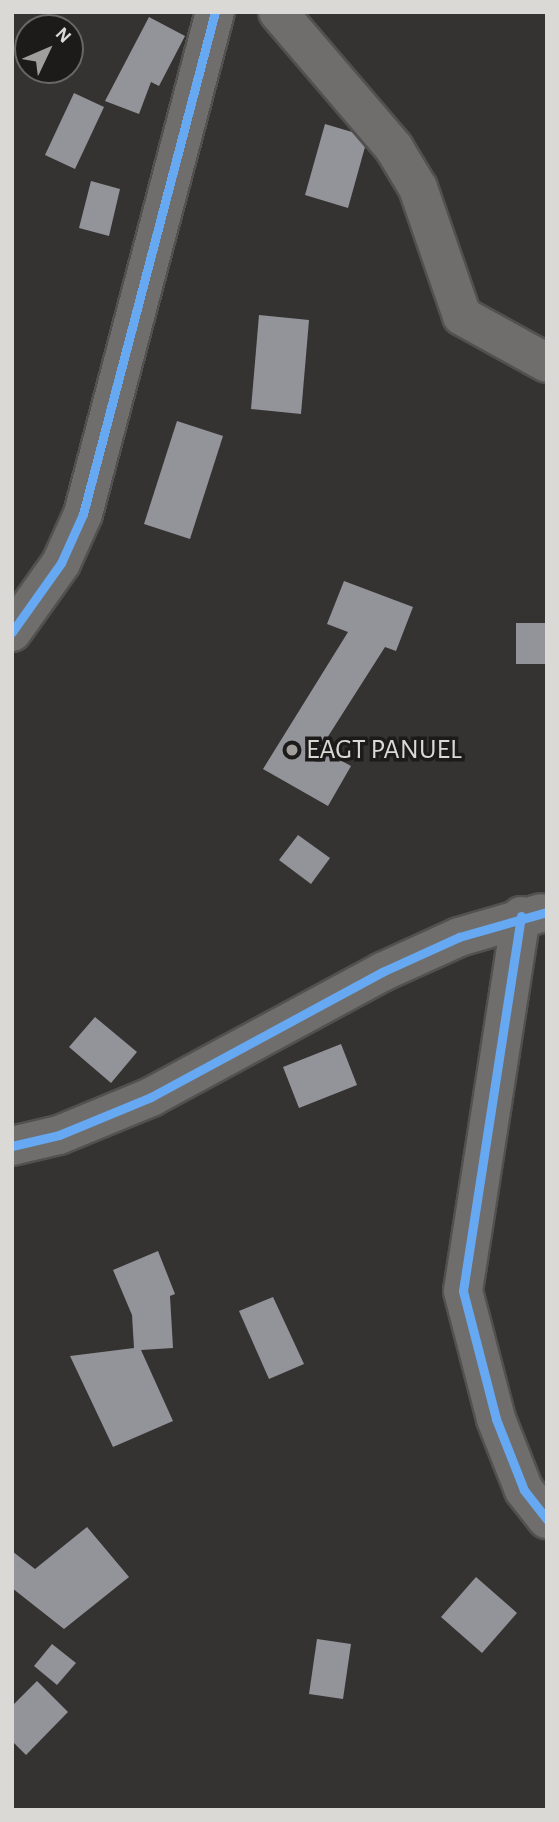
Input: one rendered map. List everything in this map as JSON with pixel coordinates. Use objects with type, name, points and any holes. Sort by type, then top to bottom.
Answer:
[{"type":"street","points":[[12,632],[61,562],[83,514],[215,12]]},
{"type":"street","points":[[278,12],[394,148],[418,188],[462,316],[547,363]]},
{"type":"street","points":[[12,1146],[59,1135],[151,1097],[382,972],[540,913]]},
{"type":"street","points":[[540,913],[463,1291],[496,1419],[524,1490],[547,1519]]},
{"type":"building","points":[[149,17],[185,36],[159,86],[151,82],[139,114],[105,101]]},
{"type":"building","points":[[74,93],[104,107],[75,169],[45,155]]},
{"type":"building","points":[[325,124],[352,132],[365,147],[348,208],[305,195]]},
{"type":"building","points":[[91,181],[120,189],[109,236],[79,228]]},
{"type":"building","points":[[259,315],[309,320],[301,414],[251,409]]},
{"type":"building","points":[[177,421],[223,436],[190,539],[144,524]]},
{"type":"building","points":[[344,581],[413,607],[396,651],[385,647],[320,749],[351,766],[328,806],[263,769],[348,632],[327,624]]},
{"type":"building","points":[[516,623],[547,623],[547,664],[516,664]]},
{"type":"building","points":[[298,835],[330,858],[311,884],[279,860]]},
{"type":"building","points":[[95,1017],[137,1052],[111,1083],[69,1047]]},
{"type":"building","points":[[341,1044],[357,1085],[299,1108],[283,1067]]},
{"type":"building","points":[[158,1251],[175,1294],[170,1296],[173,1348],[141,1350],[173,1421],[113,1447],[70,1356],[134,1348],[132,1315],[113,1270]]},
{"type":"building","points":[[273,1297],[304,1364],[269,1379],[239,1311]]},
{"type":"building","points":[[87,1527],[129,1577],[64,1629],[12,1588],[12,1551],[35,1569]]},
{"type":"building","points":[[476,1577],[517,1613],[482,1653],[441,1617]]},
{"type":"building","points":[[317,1639],[351,1644],[343,1699],[309,1694]]},
{"type":"building","points":[[52,1644],[76,1663],[57,1685],[34,1666]]},
{"type":"building","points":[[37,1681],[68,1712],[26,1755],[12,1741],[12,1706]]},
{"type":"cycle path","points":[[12,632],[61,563],[83,514],[215,12]]},
{"type":"cycle path","points":[[12,1146],[59,1135],[151,1097],[382,972],[459,937],[547,912]]},
{"type":"cycle path","points":[[521,916],[463,1291],[496,1419],[524,1490],[547,1519]]},
{"type":"place","name":"EAGT PANUEL","points":[[292,750]]}]
